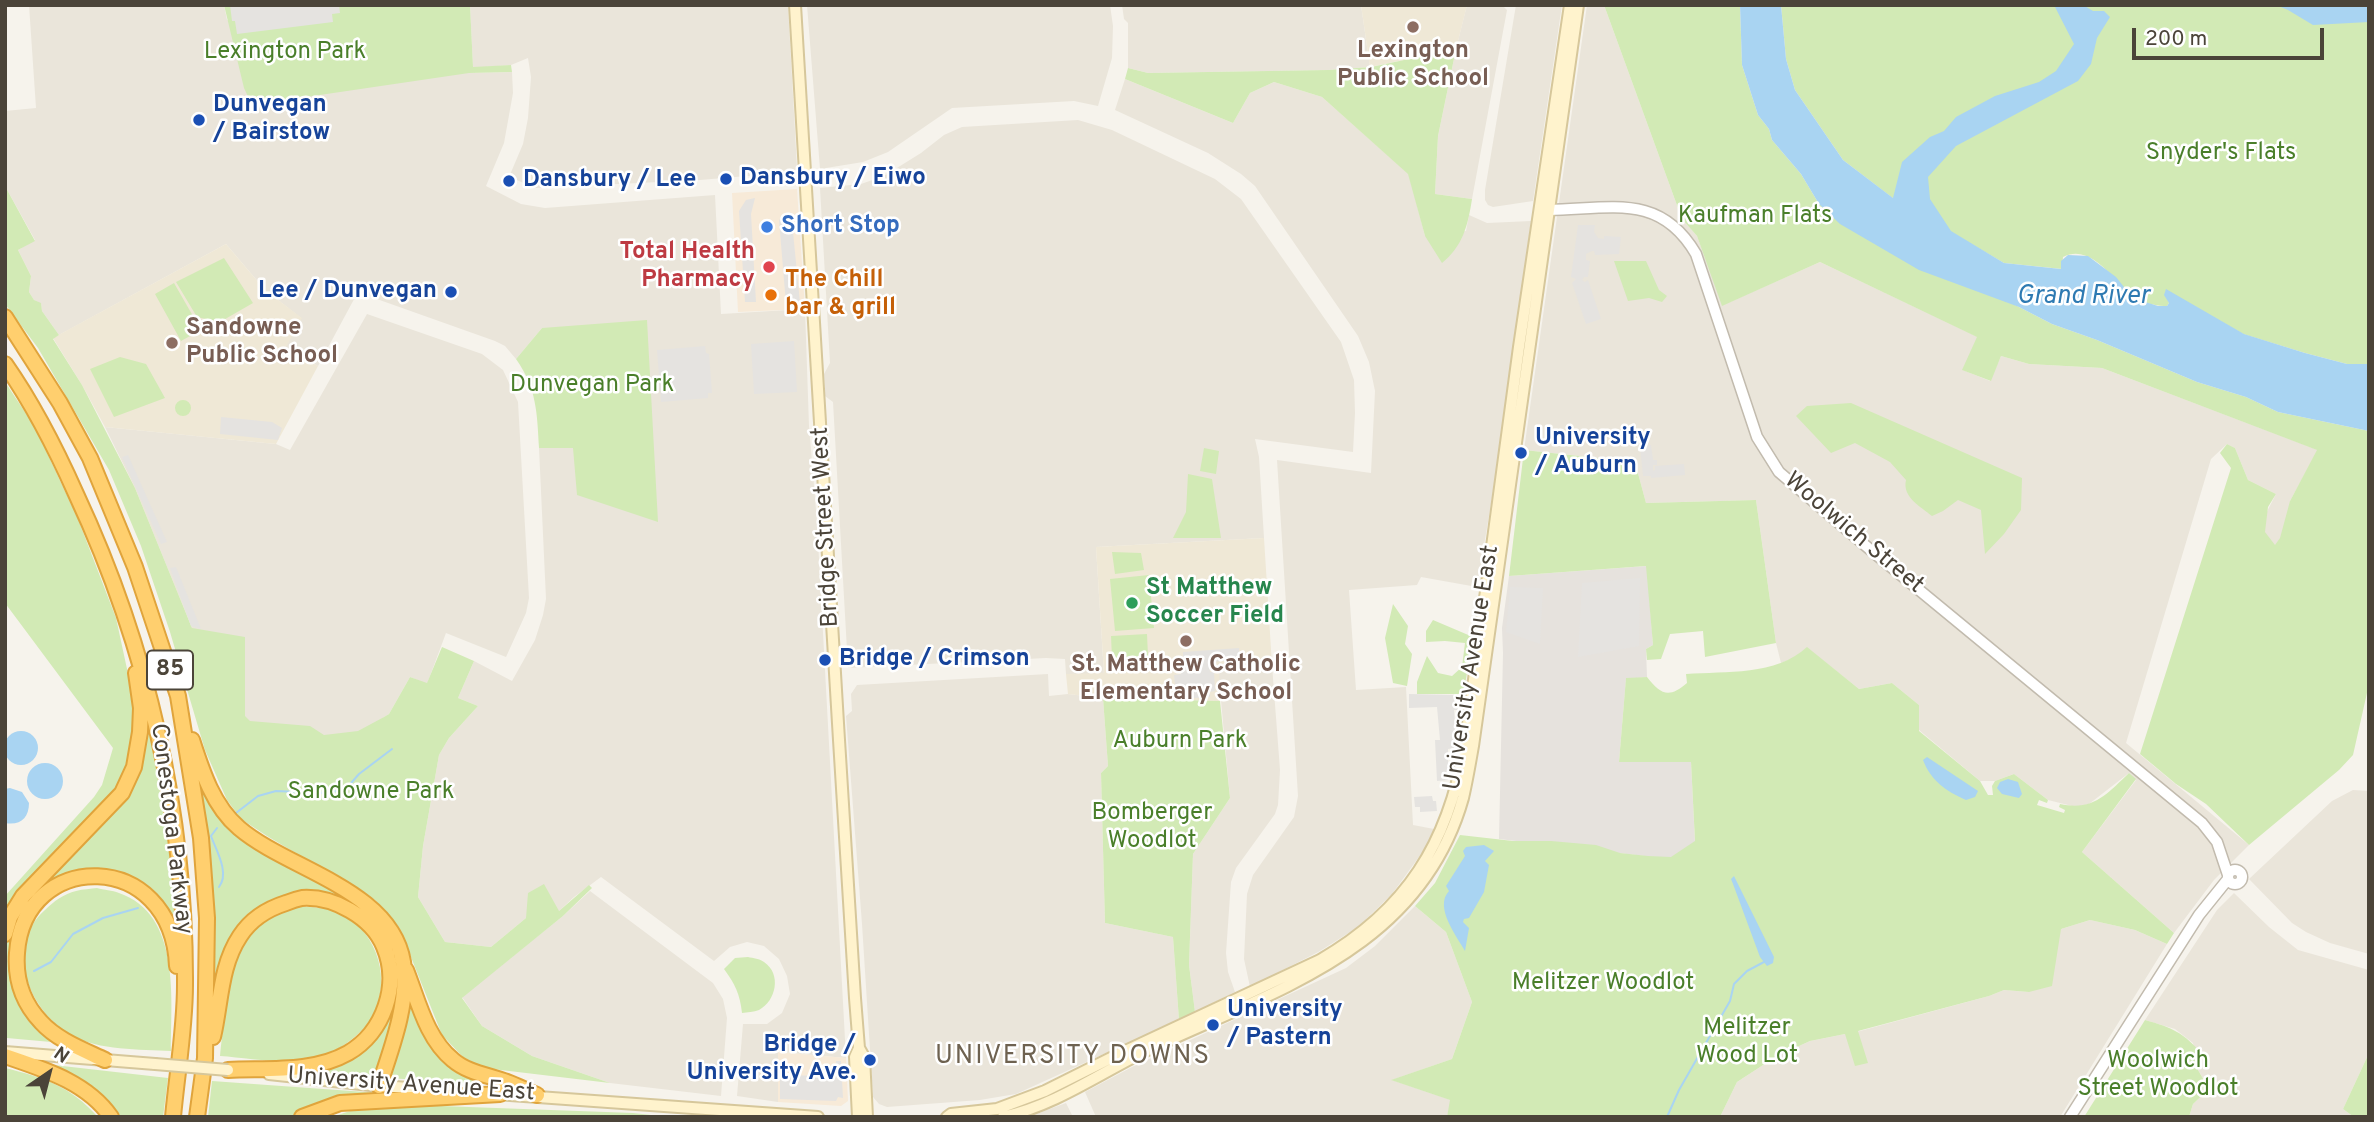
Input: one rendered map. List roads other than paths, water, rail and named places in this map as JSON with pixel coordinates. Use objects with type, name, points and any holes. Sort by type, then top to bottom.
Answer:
[{"type":"highway","name":"Conestoga Parkway","points":[[5,317],[53,391],[90,458],[135,567],[178,696],[201,838],[207,918],[205,1058],[197,1117]]},
{"type":"highway","name":"Conestoga Parkway","points":[[5,364],[61,460],[97,539],[151,697],[165,760],[178,853],[184,926],[185,988],[173,1117]]},
{"type":"highway","points":[[5,934],[10,917],[23,896],[122,793],[135,767],[141,708],[130,630]]},
{"type":"highway","points":[[178,696],[204,774],[216,800],[237,827],[265,847],[357,897],[383,920],[403,961],[422,1014],[435,1040],[453,1060],[478,1074],[507,1082],[537,1095]]},
{"type":"highway","points":[[105,1060],[63,1039],[41,1023],[24,998],[16,968],[18,940],[27,915],[57,886],[72,880],[93,876],[113,877],[136,887],[155,902],[167,920],[174,940],[182,1033]]},
{"type":"highway","points":[[205,1058],[214,1035],[219,996],[230,954],[252,920],[272,907],[301,898],[333,902],[350,910],[366,923],[384,946],[391,980],[388,999],[374,1030],[349,1053],[313,1065],[228,1070]]},
{"type":"highway","points":[[379,1086],[394,1040],[401,1007],[403,961]]},
{"type":"highway","points":[[5,1054],[82,1088],[104,1107],[111,1117]]},
{"type":"highway","points":[[302,1117],[340,1104],[500,1094]]},
{"type":"main road","name":"Bridge Street West","points":[[795,5],[841,775],[859,1048],[864,1057],[867,1117]]},
{"type":"main road","name":"University Avenue East","points":[[947,1117],[951,1114],[997,1109],[1045,1091],[1320,960],[1351,942],[1376,921],[1414,879],[1437,841],[1457,788],[1465,746],[1519,347],[1570,5]]},
{"type":"main road","name":"University Avenue East","points":[[1003,1117],[1051,1100],[1124,1061],[1324,968],[1381,928],[1401,908],[1437,858],[1462,800],[1472,753],[1578,5]]},
{"type":"main road","name":"Bridge Street West","points":[[858,1117],[855,1057],[859,1048]]},
{"type":"main road","name":"University Avenue East","points":[[5,1054],[228,1070],[379,1086],[537,1095],[818,1117]]},
{"type":"street","name":"Woolwich Street","points":[[1549,210],[1631,208],[1650,211],[1672,224],[1688,239],[1696,254],[1757,437],[1779,472],[1883,561],[2203,822],[2217,842],[2231,877],[2199,915],[2070,1117]]},
{"type":"water","name":"Grand River","points":[[1740,5],[1781,5],[1786,59],[1795,90],[1843,160],[1893,198],[1902,162],[1930,137],[1944,131],[1956,117],[1995,96],[2039,82],[2056,71],[2074,44],[2054,5],[2083,5],[2093,11],[2104,11],[2110,17],[2097,38],[2091,64],[2078,81],[1956,146],[1928,177],[1930,199],[1951,231],[2004,263],[2061,269],[2061,261],[2068,255],[2088,256],[2116,277],[2128,292],[2139,300],[2167,306],[2169,303],[2164,295],[2166,289],[2244,334],[2347,364],[2369,364],[2369,431],[2278,412],[2246,397],[2197,382],[2052,324],[2019,307],[1919,270],[1840,224],[1819,204],[1801,174],[1772,140],[1769,129],[1758,115],[1742,65]]},
{"type":"water","points":[[2276,5],[2369,5],[2369,22],[2313,25]]},
{"type":"water","points":[[21,731],[33,736],[38,748],[33,760],[21,765],[9,760],[4,748],[9,736]]},
{"type":"water","points":[[1927,757],[1978,791],[1975,797],[1966,800],[1940,784],[1926,767],[1923,760]]},
{"type":"water","points":[[45,763],[58,768],[63,781],[58,794],[45,799],[32,794],[27,781],[32,768]]},
{"type":"water","points":[[2008,779],[2018,782],[2022,794],[2019,798],[2002,794],[1997,788],[2000,782]]},
{"type":"water","points":[[5,789],[22,792],[29,803],[23,820],[10,824],[5,823]]},
{"type":"water","points":[[1484,845],[1494,851],[1485,861],[1489,865],[1484,892],[1469,918],[1463,922],[1469,928],[1465,951],[1445,913],[1445,898],[1449,891],[1446,886],[1465,856],[1463,851],[1466,847]]},
{"type":"water","points":[[1734,876],[1774,957],[1773,963],[1767,966],[1760,957],[1731,879]]},
{"type":"waterway","points":[[236,813],[258,796],[276,791],[321,793],[345,790],[359,774],[392,749]]},
{"type":"waterway","points":[[217,828],[211,836],[223,868],[219,887]]},
{"type":"waterway","points":[[34,971],[51,962],[73,934],[103,918],[138,908]]},
{"type":"waterway","points":[[1667,1117],[1679,1090],[1730,1001],[1734,984],[1747,971],[1764,962]]},
{"type":"place","name":"Lexington Public School","points":[[1413,27]]},
{"type":"place","name":"Dunvegan / Bairstow","points":[[199,120]]},
{"type":"place","name":"Dansbury / Eiwo","points":[[726,179]]},
{"type":"place","name":"Dansbury / Lee","points":[[509,181]]},
{"type":"place","name":"Short Stop","points":[[767,227]]},
{"type":"place","name":"Total Health Pharmacy","points":[[769,267]]},
{"type":"place","name":"Lee / Dunvegan","points":[[451,292]]},
{"type":"place","name":"The Chill bar & grill","points":[[771,295]]},
{"type":"place","name":"Sandowne Public School","points":[[172,343]]},
{"type":"place","name":"University / Auburn","points":[[1521,453]]},
{"type":"place","name":"St Matthew Soccer Field","points":[[1132,603]]},
{"type":"place","name":"St. Matthew Catholic Elementary School","points":[[1186,641]]},
{"type":"place","name":"Bridge / Crimson","points":[[825,660]]},
{"type":"place","name":"University / Pastern","points":[[1213,1025]]},
{"type":"place","name":"Bridge / University Ave.","points":[[870,1060]]},
{"type":"district","name":"UNIVERSITY DOWNS","points":[[1073,1058]]},
{"type":"park label","name":"Lexington Park","points":[[285,53]]},
{"type":"park label","name":"Snyder's Flats","points":[[2221,154]]},
{"type":"park label","name":"Kaufman Flats","points":[[1755,217]]},
{"type":"park label","name":"Dunvegan Park","points":[[592,386]]},
{"type":"park label","name":"Auburn Park","points":[[1180,742]]},
{"type":"park label","name":"Sandowne Park","points":[[371,793]]},
{"type":"park label","name":"Bomberger Woodlot","points":[[1152,828]]},
{"type":"park label","name":"Melitzer Woodlot","points":[[1603,984]]},
{"type":"park label","name":"Melitzer Wood Lot","points":[[1747,1043]]},
{"type":"park label","name":"Woolwich Street Woodlot","points":[[2158,1076]]}]
